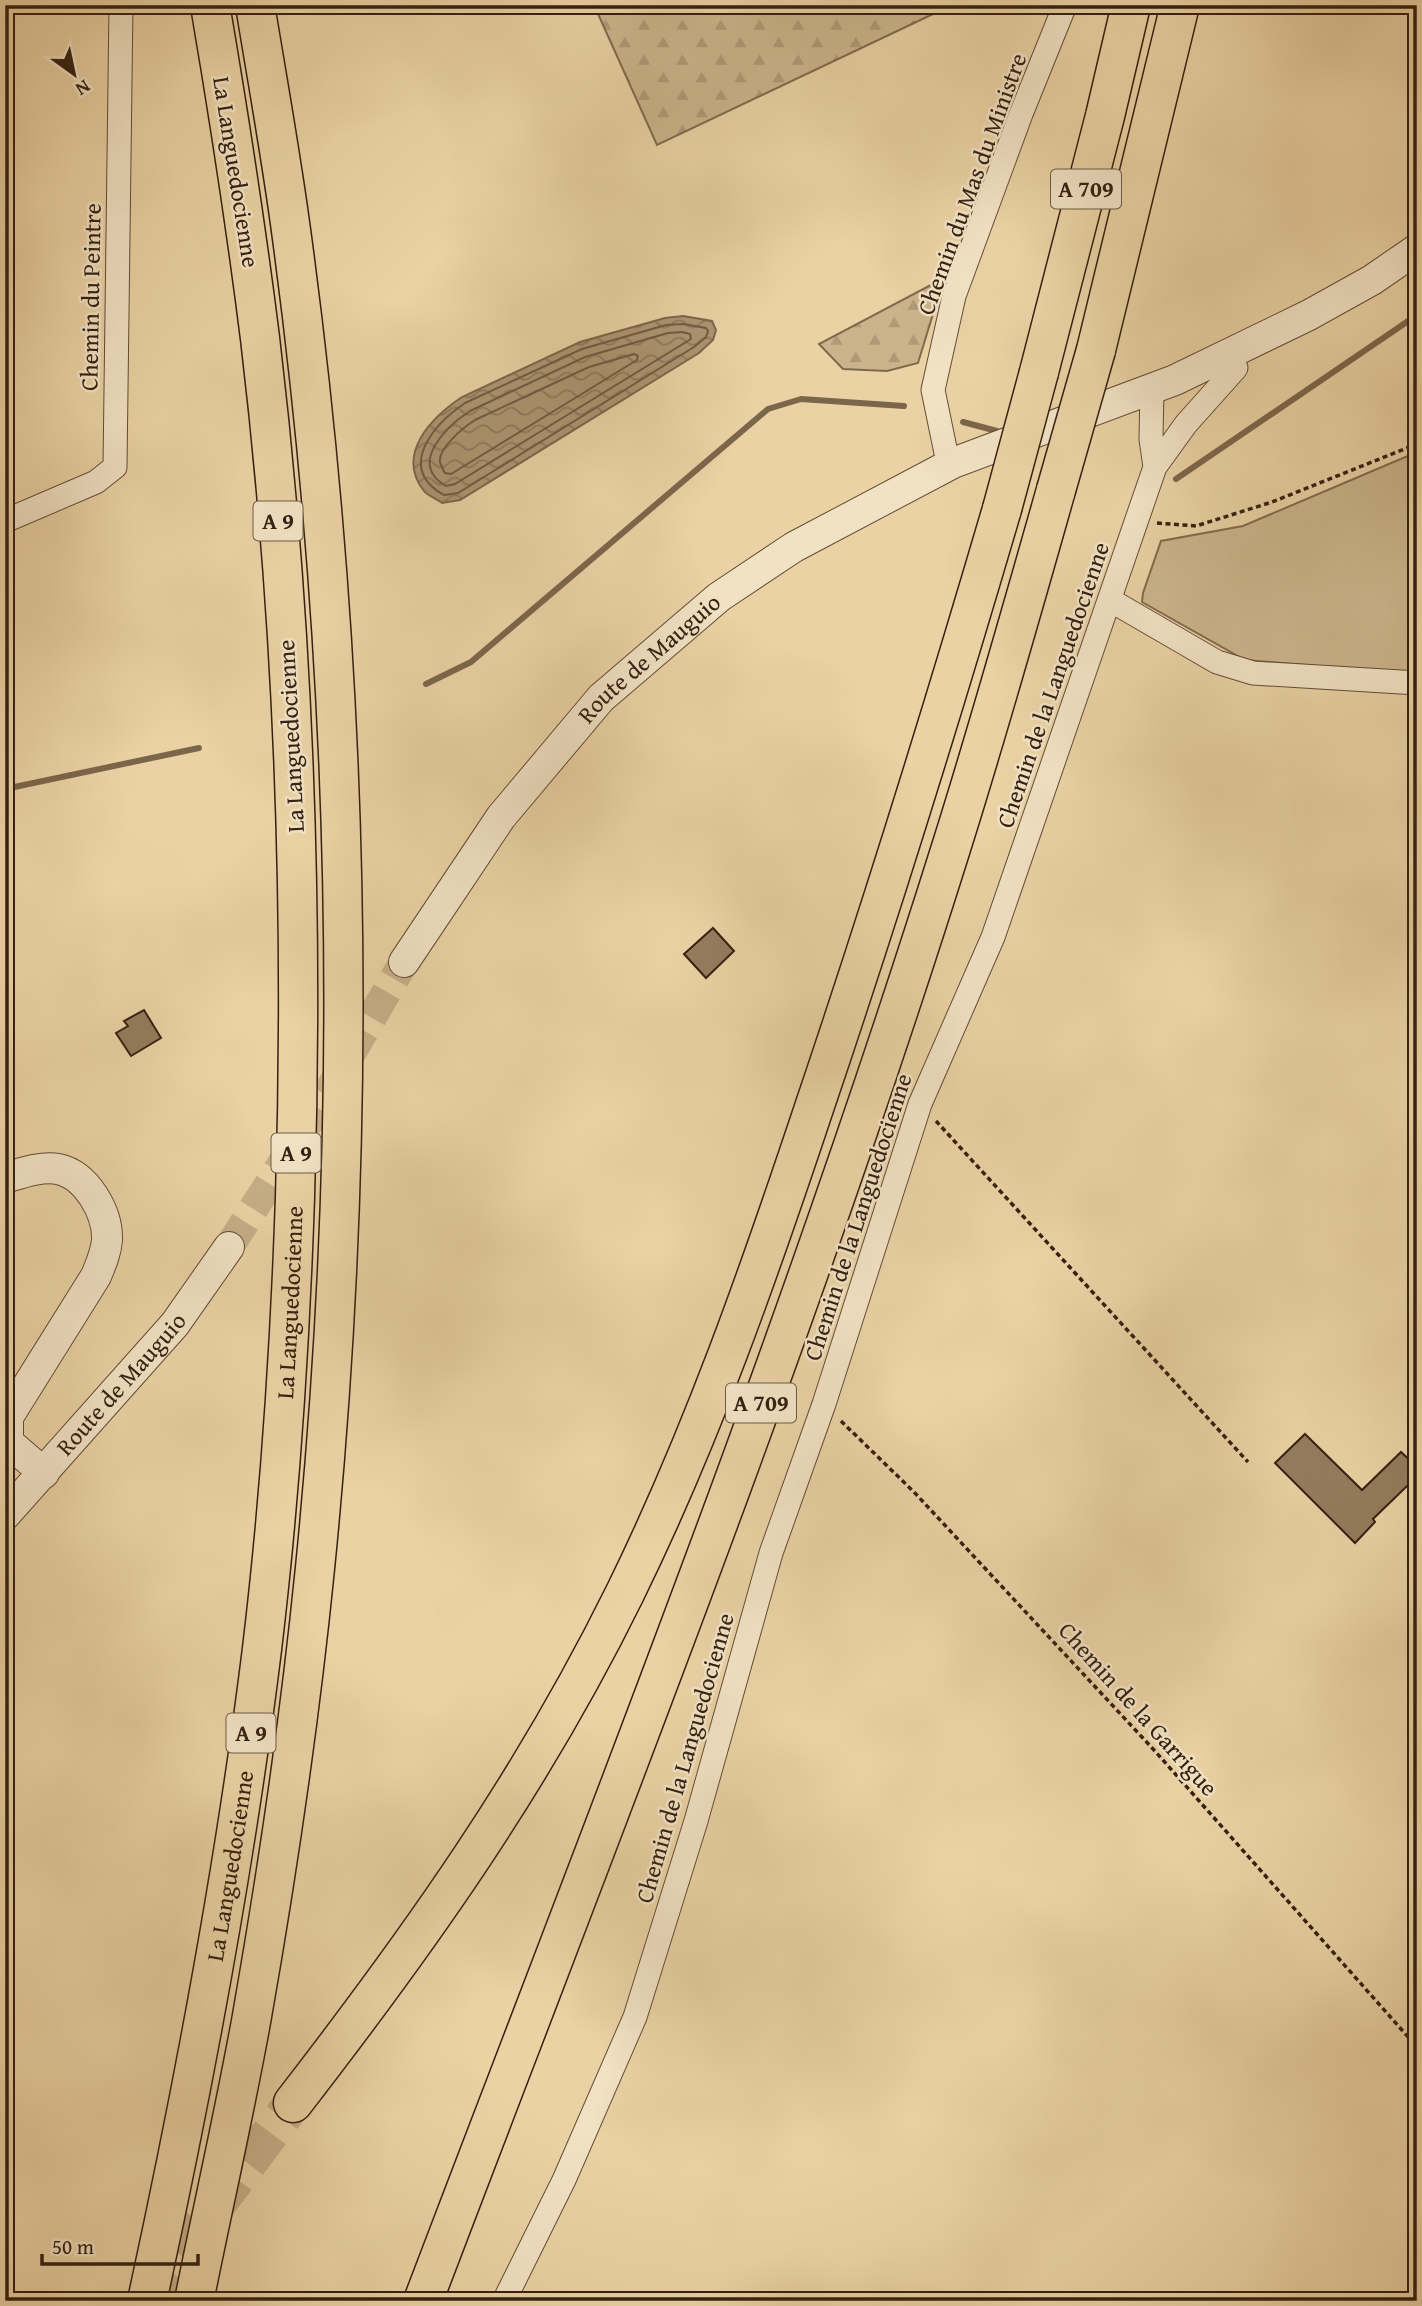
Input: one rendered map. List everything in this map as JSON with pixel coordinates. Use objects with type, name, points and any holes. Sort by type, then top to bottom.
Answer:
[{"type":"highway","name":"La Languedocienne","points":[[148,2301],[201,2046],[229,1886],[248,1752],[271,1567],[285,1401],[296,1168],[298,915],[285,601],[260,341],[210,5]]},
{"type":"highway","name":"La Languedocienne","points":[[194,2301],[251,2021],[291,1766],[315,1568],[326,1439],[340,1183],[344,996],[340,809],[332,651],[304,339],[290,223],[255,5]]},
{"type":"highway","name":"A 709","points":[[293,2103],[407,1954],[499,1818],[542,1748],[623,1597],[686,1462],[756,1281],[909,820],[1002,509],[1105,116],[1130,5]]},
{"type":"highway","name":"A 709","points":[[423,2301],[687,1606],[831,1208],[950,852],[999,692],[1096,350],[1180,5]]},
{"type":"street","name":"Chemin du Peintre","points":[[5,521],[96,482],[115,467],[121,5]]},
{"type":"street","name":"Chemin du Mas du Ministre","points":[[966,458],[946,453],[933,390],[954,296],[1021,114],[1065,5]]},
{"type":"street","points":[[1164,384],[1309,315],[1373,279],[1417,249]]},
{"type":"street","points":[[1164,384],[1236,368],[1313,336],[1417,274]]},
{"type":"street","name":"Chemin de la Languedocienne","points":[[504,2301],[564,2180],[635,2017],[696,1821],[771,1553],[824,1405],[920,1104],[993,937],[1156,467],[1186,424],[1236,368]]},
{"type":"street","name":"Route de Mauguio","points":[[404,962],[500,817],[601,698],[719,597],[794,547],[966,458],[1164,384]]},
{"type":"street","name":"Chemin de la Languedocienne","points":[[1156,467],[1151,439],[1164,384]]},
{"type":"street","points":[[1110,600],[1217,662],[1253,673],[1417,683]]},
{"type":"street","points":[[5,1178],[42,1169],[58,1169],[72,1174],[93,1196],[106,1224],[105,1256],[96,1276],[8,1417],[8,1442],[44,1473]]},
{"type":"street","name":"Route de Mauguio","points":[[5,1515],[175,1324],[229,1247]]},
{"type":"path","points":[[1138,522],[1196,526],[1272,502],[1417,444]]},
{"type":"path","points":[[920,1104],[1248,1462]]},
{"type":"path","name":"Chemin de la Garrigue","points":[[824,1405],[914,1492],[1145,1740],[1417,2047]]},
{"type":"green space","points":[[594,5],[952,5],[657,145]]},
{"type":"green space","points":[[944,278],[918,363],[887,371],[843,369],[819,344]]},
{"type":"green space","points":[[1417,452],[1417,674],[1245,660],[1142,602],[1161,541],[1243,526]]},
{"type":"water","points":[[683,316],[712,321],[716,330],[713,340],[699,353],[460,500],[442,503],[424,491],[416,477],[413,464],[415,450],[429,426],[462,397],[580,342],[665,318]]},
{"type":"building","points":[[713,928],[734,951],[706,978],[684,954]]},
{"type":"building","points":[[144,1010],[161,1038],[131,1056],[116,1033],[128,1026],[124,1021]]},
{"type":"building","points":[[1305,1434],[1362,1490],[1401,1452],[1417,1467],[1417,1495],[1407,1486],[1373,1519],[1375,1522],[1355,1543],[1275,1463]]},
{"type":"waterway","points":[[1176,479],[1417,315]]},
{"type":"waterway","points":[[426,684],[471,662],[768,409],[801,399],[904,406]]},
{"type":"waterway","points":[[963,422],[997,431]]},
{"type":"waterway","points":[[5,789],[199,748]]},
{"type":"tunnel","points":[[229,1247],[336,1079],[404,962]]},
{"type":"tunnel","points":[[145,2300],[293,2103]]}]
